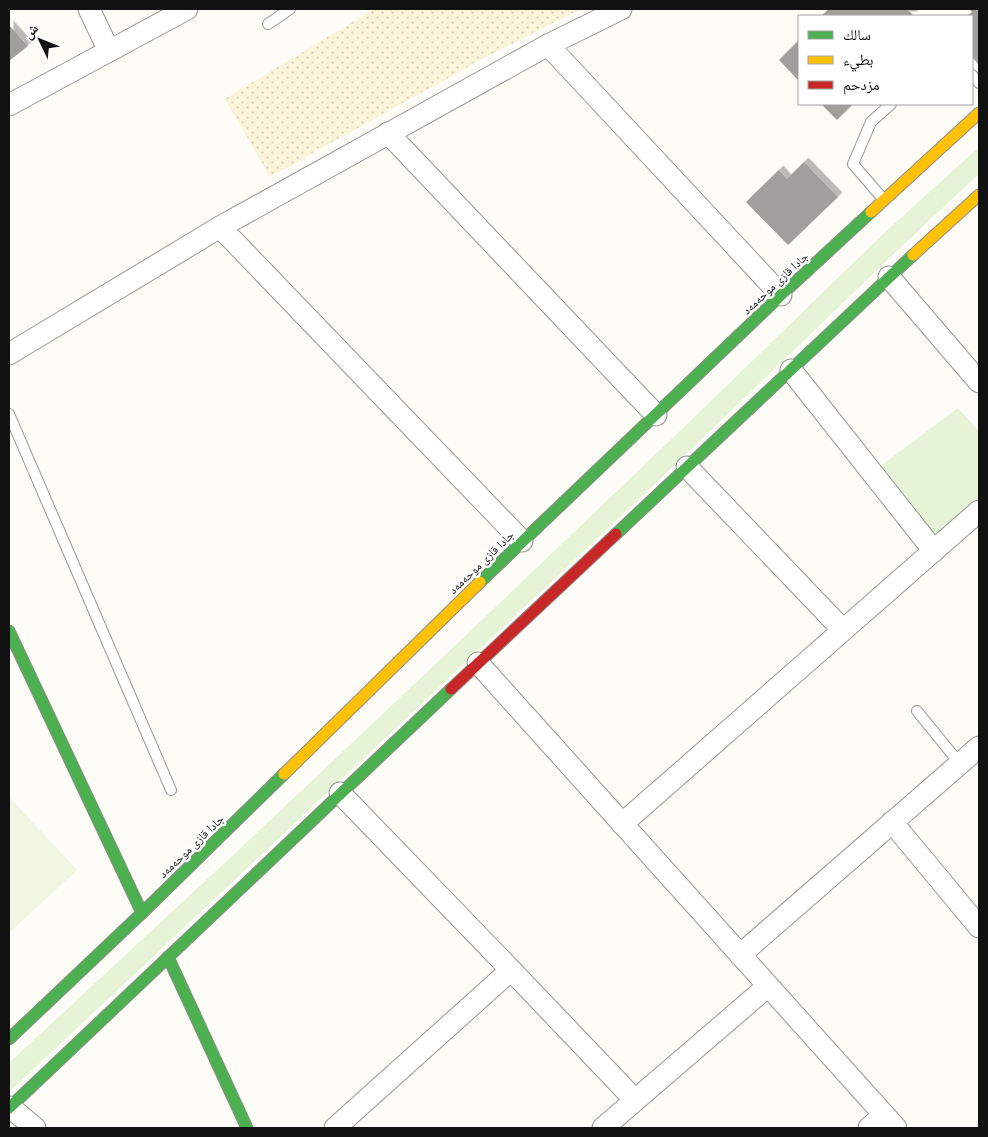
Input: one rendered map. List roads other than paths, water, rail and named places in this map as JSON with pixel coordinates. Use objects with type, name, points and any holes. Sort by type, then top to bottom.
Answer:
[{"type":"main road","name":"جادا قازی موحەمەد","points":[[9,1039],[142,913],[522,542],[781,295],[979,113]]},
{"type":"main road","points":[[9,1107],[478,662],[979,195]]},
{"type":"main road","points":[[9,631],[142,913]]},
{"type":"main road","points":[[168,957],[247,1128]]},
{"type":"street","points":[[89,9],[109,51]]},
{"type":"street","points":[[9,105],[187,9]]},
{"type":"street","points":[[9,354],[220,227],[548,45],[621,9]]},
{"type":"street","points":[[548,45],[781,295]]},
{"type":"street","points":[[388,133],[656,415]]},
{"type":"street","points":[[220,227],[522,542]]},
{"type":"street","points":[[889,277],[979,382]]},
{"type":"street","points":[[791,370],[934,551]]},
{"type":"street","points":[[687,467],[843,630]]},
{"type":"street","points":[[622,824],[979,511]]},
{"type":"street","points":[[478,662],[768,986],[883,1124]]},
{"type":"street","points":[[740,955],[979,747]]},
{"type":"street","points":[[340,793],[635,1100]]},
{"type":"street","points":[[892,822],[979,927]]},
{"type":"street","points":[[335,1128],[511,970]]},
{"type":"street","points":[[603,1128],[768,986]]},
{"type":"street","points":[[9,1107],[35,1128]]},
{"type":"lane","points":[[268,24],[290,9]]},
{"type":"lane","points":[[884,200],[853,164],[871,122],[890,105]]},
{"type":"lane","points":[[9,414],[171,790]]},
{"type":"lane","points":[[917,711],[960,764]]}]
